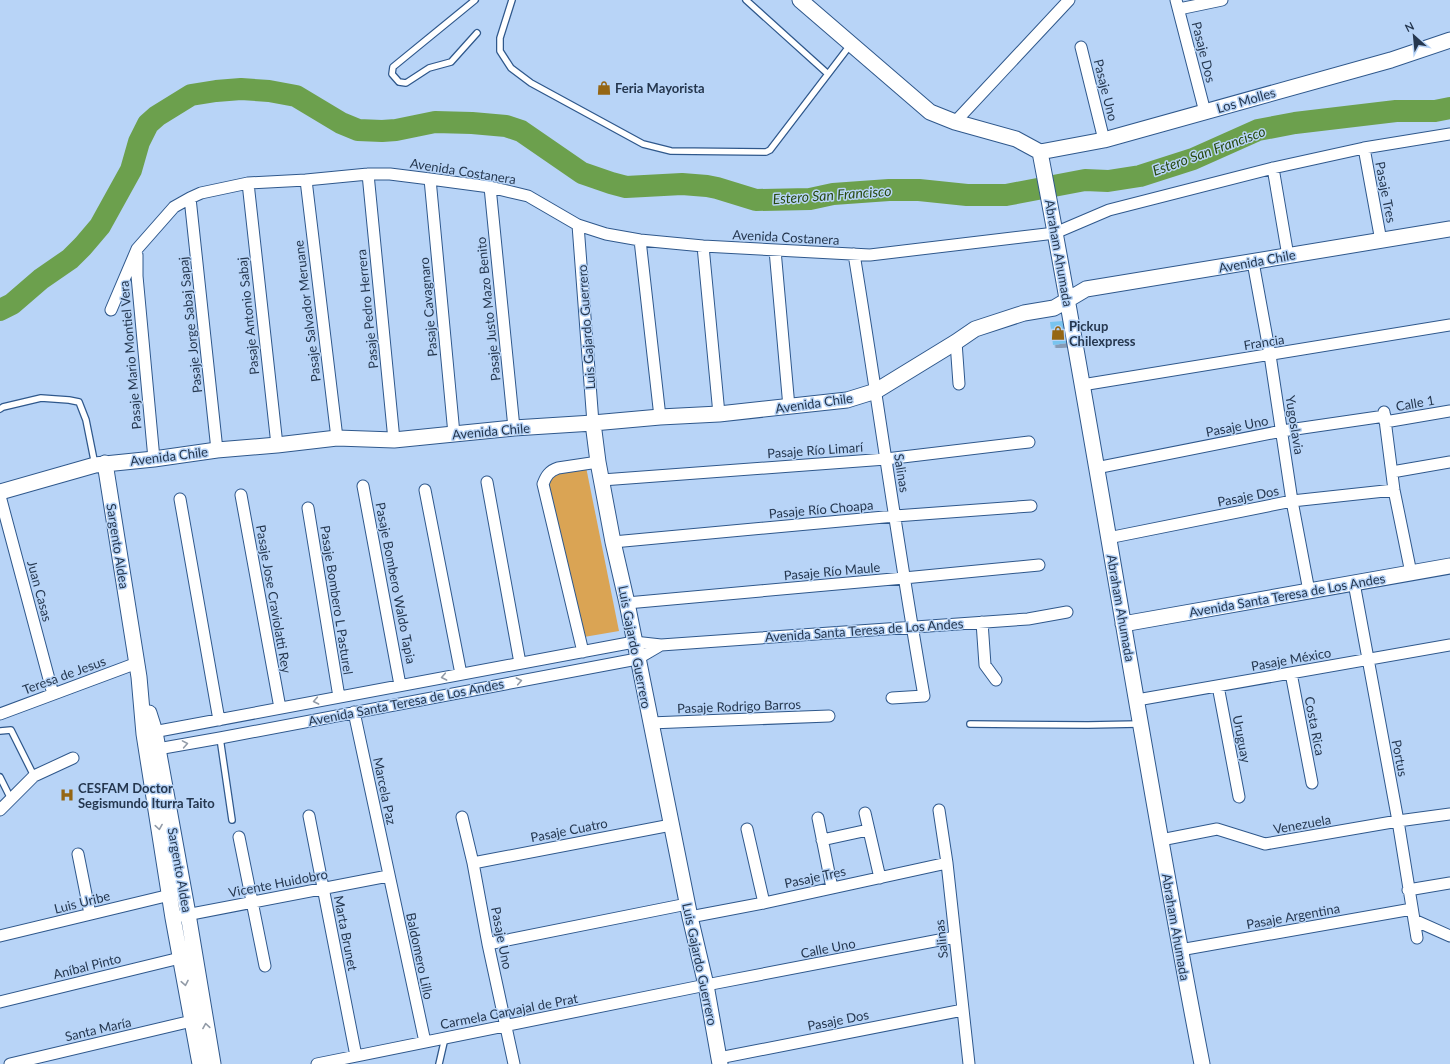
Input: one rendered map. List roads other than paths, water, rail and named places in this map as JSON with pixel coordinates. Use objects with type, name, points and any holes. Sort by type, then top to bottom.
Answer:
[{"type":"street","points":[[800,0],[930,112],[955,122],[1016,139],[1041,159]]},
{"type":"street","points":[[955,122],[1069,0]]},
{"type":"street","points":[[1178,5],[1222,0]]},
{"type":"street","name":"Pasaje Dos","points":[[1178,5],[1205,112]]},
{"type":"street","name":"Los Molles","points":[[1041,159],[1391,60],[1450,40]]},
{"type":"street","name":"Pasaje Uno","points":[[1081,47],[1104,140]]},
{"type":"street","name":"Avenida Costanera","points":[[111,310],[137,249],[174,207],[201,193],[248,183],[306,180],[368,174],[390,174],[430,178],[528,196],[578,225],[606,234],[640,240],[703,246],[870,255],[1056,233],[1109,210],[1273,168],[1364,148],[1450,134]]},
{"type":"street","name":"Pasaje Tres","points":[[1364,148],[1382,242]]},
{"type":"street","name":"Abraham Ahumada","points":[[1041,159],[1056,233],[1180,950],[1202,1064]]},
{"type":"street","points":[[1273,168],[1288,256]]},
{"type":"street","name":"Pasaje Pedro Herrera","points":[[368,174],[394,440]]},
{"type":"street","name":"Pasaje Cavagnaro","points":[[430,178],[454,434]]},
{"type":"street","name":"Pasaje Salvador Meruane","points":[[306,180],[337,438]]},
{"type":"street","name":"Pasaje Antonio Sabaj","points":[[248,183],[277,445]]},
{"type":"street","name":"Pasaje Justo Mazo Benito","points":[[490,188],[514,428]]},
{"type":"street","name":"Pasaje Jorge Sabaj Sapaj","points":[[190,198],[217,450]]},
{"type":"street","name":"Luis Gajardo Guerrero","points":[[578,225],[593,424],[598,462],[688,911],[706,985],[720,1061]]},
{"type":"street","name":"Avenida Chile","points":[[0,492],[100,464],[154,459],[217,450],[337,438],[394,440],[514,428],[593,424],[660,417],[719,414],[847,400],[876,391],[975,329],[1024,313],[1054,308],[1086,289],[1382,242],[1450,229]]},
{"type":"street","points":[[640,240],[660,417]]},
{"type":"street","points":[[703,246],[719,414]]},
{"type":"street","name":"Pasaje Mario Montiel Vera","points":[[137,249],[137,276],[154,459]]},
{"type":"street","points":[[776,250],[789,407]]},
{"type":"street","name":"Salinas","points":[[854,254],[904,578],[924,696],[892,698]]},
{"type":"street","name":"Yugoslavia","points":[[1253,262],[1270,355],[1292,501],[1309,591]]},
{"type":"street","name":"Francia","points":[[1082,386],[1450,325]]},
{"type":"street","points":[[956,342],[959,384]]},
{"type":"street","name":"Calle 1","points":[[1385,417],[1450,411]]},
{"type":"street","points":[[1385,417],[1394,490],[1411,573]]},
{"type":"street","name":"Pasaje Uno","points":[[1096,468],[1282,431],[1385,417]]},
{"type":"street","name":"Pasaje Río Limarí","points":[[602,480],[886,459],[1029,442]]},
{"type":"street","points":[[583,652],[543,484],[547,475],[551,471],[558,468],[598,462]]},
{"type":"street","points":[[1392,472],[1450,462]]},
{"type":"street","name":"Sargento Aldea","points":[[100,464],[152,750],[188,914],[213,1064]]},
{"type":"street","points":[[487,482],[520,663]]},
{"type":"street","name":"Pasaje Bombero Waldo Tapia","points":[[363,486],[400,685]]},
{"type":"street","points":[[425,490],[461,674]]},
{"type":"street","name":"Pasaje Dos","points":[[1108,538],[1292,501],[1394,490]]},
{"type":"street","name":"Pasaje Jose Craviolatti Rey","points":[[241,495],[280,708]]},
{"type":"street","name":"Juan Casas","points":[[0,496],[53,694]]},
{"type":"street","points":[[180,499],[219,720]]},
{"type":"street","name":"Pasaje Río Choapa","points":[[613,542],[895,516],[1031,506]]},
{"type":"street","name":"Pasaje Bombero L Pasturel","points":[[308,508],[339,697]]},
{"type":"street","name":"Pasaje Río Maule","points":[[627,603],[1039,565]]},
{"type":"street","name":"Avenida Santa Teresa de Los Andes","points":[[1123,624],[1450,566]]},
{"type":"street","name":"Portus","points":[[1354,583],[1398,821],[1417,938]]},
{"type":"street","name":"Avenida Santa Teresa de Los Andes","points":[[149,733],[634,642],[661,645],[912,626],[1028,619],[1067,612]]},
{"type":"street","points":[[982,622],[985,665],[996,680]]},
{"type":"street","name":"Avenida Santa Teresa de Los Andes","points":[[152,750],[637,659],[661,645]]},
{"type":"street","name":"Pasaje México","points":[[1137,700],[1450,645]]},
{"type":"street","name":"Teresa de Jesus","points":[[0,714],[53,694],[138,670]]},
{"type":"street","name":"Costa Rica","points":[[1291,673],[1312,783]]},
{"type":"street","name":"Uruguay","points":[[1218,686],[1239,797]]},
{"type":"street","name":"Marcela Paz","points":[[354,712],[388,876]]},
{"type":"street","name":"Pasaje Rodrigo Barros","points":[[650,724],[829,716]]},
{"type":"street","name":"Sargento Aldea","points":[[152,750],[173,917],[200,1064]]},
{"type":"street","points":[[0,810],[34,776],[74,758]]},
{"type":"street","name":"Salinas","points":[[939,810],[969,1064]]},
{"type":"street","points":[[865,813],[880,878]]},
{"type":"street","name":"Venezuela","points":[[1161,840],[1217,829],[1265,844],[1398,821],[1450,814]]},
{"type":"street","name":"Marta Brunet","points":[[309,816],[356,1056]]},
{"type":"street","name":"Pasaje Uno","points":[[462,817],[473,863],[488,944],[514,1064]]},
{"type":"street","points":[[818,818],[832,888]]},
{"type":"street","name":"Pasaje Cuatro","points":[[473,863],[671,825]]},
{"type":"street","points":[[747,830],[764,903]]},
{"type":"street","points":[[822,840],[868,830]]},
{"type":"street","points":[[239,838],[265,966]]},
{"type":"street","points":[[78,854],[90,914]]},
{"type":"street","name":"Pasaje Tres","points":[[488,944],[688,911],[764,903],[946,863]]},
{"type":"street","name":"Vicente Huidobro","points":[[173,917],[388,876]]},
{"type":"street","name":"Baldomero Lillo","points":[[388,876],[425,1042]]},
{"type":"street","points":[[1408,890],[1450,883]]},
{"type":"street","name":"Luis Uribe","points":[[0,936],[170,894]]},
{"type":"street","name":"Pasaje Argentina","points":[[1180,950],[1412,909]]},
{"type":"street","points":[[1414,920],[1450,936]]},
{"type":"street","name":"Calle Uno","points":[[706,985],[955,938]]},
{"type":"street","name":"Aníbal Pinto","points":[[0,1002],[180,958]]},
{"type":"street","name":"Carmela Carvajal de Prat","points":[[317,1064],[706,985]]},
{"type":"street","name":"Pasaje Dos","points":[[720,1061],[963,1010]]},
{"type":"street","name":"Santa María","points":[[10,1064],[192,1022]]},
{"type":"lane","points":[[475,0],[393,67],[392,74],[399,82],[406,83],[430,68],[451,62],[478,33]]},
{"type":"lane","points":[[512,0],[500,38],[500,51],[511,68],[531,82],[642,144],[671,151],[766,152],[770,150],[851,44]]},
{"type":"lane","points":[[746,0],[828,74]]},
{"type":"lane","points":[[0,409],[41,398],[79,402],[100,464]]},
{"type":"lane","points":[[970,724],[1141,724]]},
{"type":"lane","points":[[0,731],[11,730],[34,776]]},
{"type":"lane","points":[[220,738],[232,820]]},
{"type":"lane","points":[[0,777],[11,799]]},
{"type":"lane","points":[[439,1064],[445,1038]]},
{"type":"waterway","name":"Estero San Francisco","points":[[0,310],[12,304],[41,279],[70,259],[100,226],[131,170],[139,142],[148,124],[157,116],[191,95],[216,91],[241,89],[269,91],[296,96],[341,123],[358,130],[396,130],[435,122],[506,126],[521,131],[582,173],[611,183],[626,187],[682,184],[707,186],[756,200],[810,199],[833,194],[889,190],[919,190],[967,195],[1006,195],[1085,180],[1108,181],[1140,176],[1193,159],[1258,130],[1295,123],[1396,111],[1435,111],[1450,108]]},
{"type":"place","name":"Feria Mayorista","points":[[604,88]]},
{"type":"place","name":"Pickup Chilexpress","points":[[1058,333]]},
{"type":"place","name":"CESFAM Doctor Segismundo Iturra Taito","points":[[67,795]]}]
